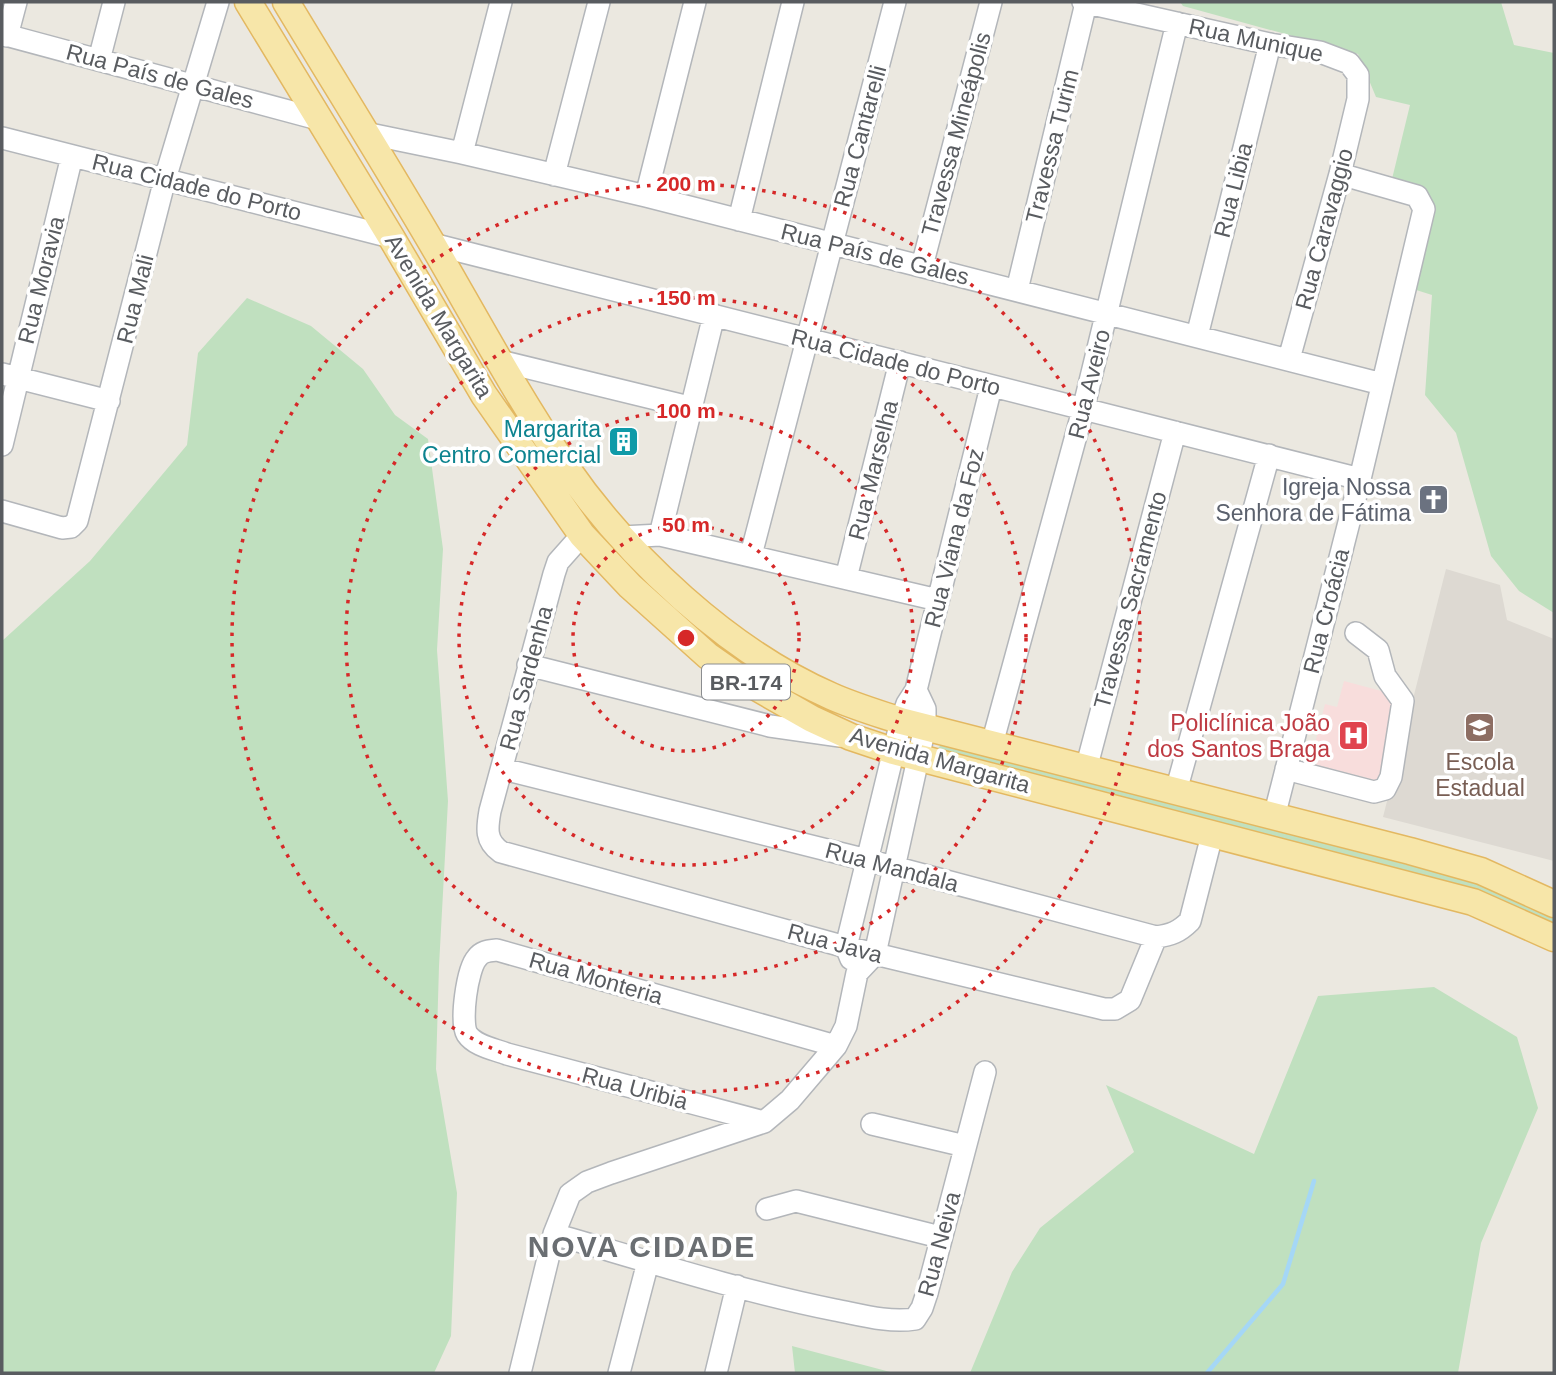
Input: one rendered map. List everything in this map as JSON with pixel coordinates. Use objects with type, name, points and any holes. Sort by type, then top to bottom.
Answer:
[{"type":"main road","name":"Avenida Margarita","points":[[248,2],[484,395],[582,535],[630,586],[708,656],[734,675],[812,719],[893,751],[1473,902],[1554,938]]},
{"type":"main road","name":"Avenida Margarita","points":[[286,2],[565,465],[622,537],[695,608],[743,645],[804,683],[831,696],[913,724],[1410,850],[1481,871],[1553,902]]},
{"type":"street","points":[[4,35],[16,2]]},
{"type":"street","points":[[99,60],[114,2]]},
{"type":"street","name":"Rua Mali","points":[[2,511],[62,528],[71,527],[77,521],[165,179],[218,2]]},
{"type":"street","points":[[462,153],[501,2]]},
{"type":"street","points":[[554,175],[599,2]]},
{"type":"street","points":[[646,197],[695,2]]},
{"type":"street","points":[[739,220],[793,2]]},
{"type":"street","name":"Rua Cantarelli","points":[[751,555],[895,2]]},
{"type":"street","name":"Travessa Mineápolis","points":[[922,266],[991,2]]},
{"type":"street","name":"Rua Munique","points":[[1084,2],[1270,44],[1320,52],[1349,63],[1358,75],[1358,99]]},
{"type":"street","name":"Travessa Turim","points":[[1017,290],[1084,2]]},
{"type":"street","name":"Rua Aveiro","points":[[992,744],[1083,410],[1177,23]]},
{"type":"street","name":"Rua País de Gales","points":[[4,35],[318,119]]},
{"type":"street","name":"Rua Libia","points":[[1197,336],[1270,44]]},
{"type":"street","name":"Rua Caravaggio","points":[[1289,359],[1358,99]]},
{"type":"street","name":"Rua País de Gales","points":[[365,133],[646,197],[1382,384]]},
{"type":"street","name":"Rua Cidade do Porto","points":[[2,138],[391,237]]},
{"type":"street","name":"Rua Moravia","points":[[2,445],[10,376],[72,156]]},
{"type":"street","name":"Rua Croácia","points":[[1274,817],[1360,479],[1424,209],[1417,196],[1340,174]]},
{"type":"street","name":"Rua Cidade do Porto","points":[[432,244],[1360,479]]},
{"type":"street","points":[[660,536],[714,315]]},
{"type":"street","points":[[500,361],[693,408]]},
{"type":"street","name":"Rua Marselha","points":[[846,578],[900,362]]},
{"type":"street","points":[[10,376],[109,401]]},
{"type":"street","name":"Rua Viana da Foz","points":[[913,724],[925,709],[916,690],[991,387]]},
{"type":"street","name":"Travessa Sacramento","points":[[1086,769],[1175,432]]},
{"type":"street","points":[[1176,791],[1269,455]]},
{"type":"street","name":"Rua Sardenha","points":[[487,829],[528,665],[558,562],[582,535]]},
{"type":"street","points":[[622,537],[660,536],[938,600]]},
{"type":"street","points":[[1286,769],[1374,792],[1385,789],[1391,777],[1403,701],[1384,676],[1378,650],[1356,633]]},
{"type":"street","points":[[528,665],[770,726],[852,737]]},
{"type":"street","points":[[857,973],[846,947],[893,751],[913,724]]},
{"type":"street","points":[[520,1373],[554,1234],[570,1194],[587,1182],[764,1122],[790,1100],[836,1046],[846,1026],[857,973],[875,954],[918,758],[913,724]]},
{"type":"street","name":"Rua Mandala","points":[[503,769],[895,867],[1156,937]]},
{"type":"street","name":"Rua Java","points":[[487,829],[494,847],[501,852],[846,947],[1104,1009],[1115,1010],[1130,1000],[1156,937]]},
{"type":"street","points":[[1156,937],[1181,930],[1190,921],[1212,835]]},
{"type":"street","name":"Rua Monteria","points":[[507,1054],[477,1043],[468,1036],[464,1026],[472,965],[485,951],[497,950],[525,957],[836,1046]]},
{"type":"street","name":"Rua Uribia","points":[[507,1054],[764,1122]]},
{"type":"street","name":"Rua Neiva","points":[[737,1286],[802,1303],[887,1320],[915,1319],[927,1293],[985,1072]]},
{"type":"street","points":[[872,1125],[965,1146]]},
{"type":"street","points":[[767,1209],[796,1201],[940,1237]]},
{"type":"street","points":[[554,1234],[737,1286],[716,1373]]},
{"type":"street","points":[[619,1373],[648,1262]]},
{"type":"shaded area","name":"Escola Estadual","points":[[1446,569],[1500,585],[1507,620],[1554,639],[1554,861],[1383,817]]},
{"type":"shaded area","name":"Policlínica João dos Santos Braga","points":[[1344,681],[1400,696],[1378,781],[1310,763],[1325,704],[1337,707]]},
{"type":"green space","points":[[1180,2],[1501,2],[1514,45],[1554,53],[1554,613],[1519,591],[1491,556],[1456,433],[1425,395],[1432,295],[1413,289],[1432,205],[1392,179],[1410,105],[1376,97],[1358,54],[1183,6]]},
{"type":"green space","points":[[247,298],[311,326],[363,369],[395,415],[428,439],[443,549],[437,650],[448,801],[436,1069],[457,1193],[451,1336],[434,1373],[2,1373],[2,641],[90,561],[187,445],[198,353]]},
{"type":"green space","points":[[941,745],[1463,879],[1524,901],[1554,916],[1554,930],[937,749]]},
{"type":"green space","points":[[1434,987],[1517,1037],[1538,1108],[1481,1243],[1458,1373],[970,1373],[1012,1272],[1040,1228],[1134,1152],[1106,1085],[1254,1154],[1318,996]]},
{"type":"green space","points":[[792,1346],[894,1373],[795,1373]]},
{"type":"waterway","points":[[1207,1373],[1283,1284],[1314,1181]]},
{"type":"place","name":"Margarita Centro Comercial","points":[[624,442]]},
{"type":"place","name":"Igreja Nossa Senhora de Fátima","points":[[1434,500]]},
{"type":"place","name":"Escola Estadual","points":[[1480,728]]},
{"type":"place","name":"Policlínica João dos Santos Braga","points":[[1353,736]]},
{"type":"district","name":"NOVA CIDADE","points":[[642,1246]]}]
